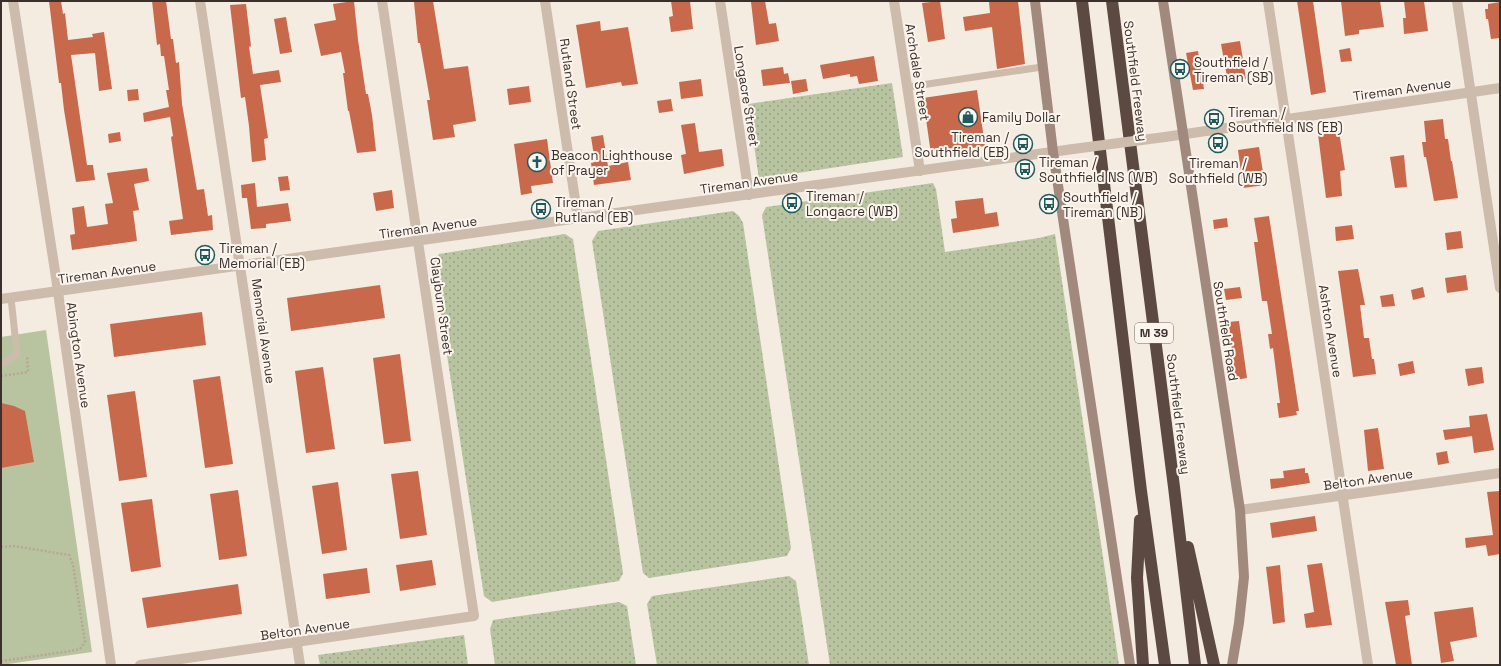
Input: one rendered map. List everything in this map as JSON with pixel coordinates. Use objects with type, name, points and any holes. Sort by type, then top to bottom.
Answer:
[{"type":"highway","name":"M 39","points":[[1082,1],[1141,491],[1165,665]]},
{"type":"highway","name":"Southfield Freeway","points":[[1112,1],[1174,487],[1195,665]]},
{"type":"highway","points":[[1174,487],[1214,665]]},
{"type":"highway","points":[[1141,491],[1137,578],[1143,665]]},
{"type":"main road","points":[[1035,1],[1053,152],[1130,665]]},
{"type":"main road","name":"Southfield Road","points":[[1163,1],[1240,510],[1244,552],[1243,598],[1232,665]]},
{"type":"street","name":"Abington Avenue","points":[[13,1],[111,665]]},
{"type":"street","name":"Memorial Avenue","points":[[200,1],[300,665]]},
{"type":"street","name":"Clayburn Street","points":[[382,1],[474,616]]},
{"type":"street","name":"Rutland Street","points":[[545,1],[578,219]]},
{"type":"street","name":"Longacre Street","points":[[720,1],[749,195]]},
{"type":"street","name":"Archdale Street","points":[[894,1],[920,171]]},
{"type":"street","name":"Ashton Avenue","points":[[1268,1],[1368,665]]},
{"type":"street","points":[[1457,1],[1500,288]]},
{"type":"street","name":"Tireman Avenue","points":[[6,299],[1165,137],[1500,88]]},
{"type":"street","name":"Belton Avenue","points":[[1240,510],[1500,473]]},
{"type":"street","name":"Belton Avenue","points":[[140,665],[474,616]]},
{"type":"lane","points":[[908,87],[1042,67]]},
{"type":"lane","points":[[1,363],[5,363],[17,354],[6,299]]},
{"type":"path","points":[[1,547],[20,547],[69,555],[74,564],[85,642],[80,649],[1,661]]},
{"type":"green space","points":[[892,83],[903,157],[759,179],[748,104]]},
{"type":"green space","points":[[933,183],[936,189],[945,252],[1039,238],[1055,234],[1119,665],[830,665],[762,215],[766,207]]},
{"type":"green space","points":[[733,211],[739,216],[743,223],[791,548],[787,556],[649,578],[643,573],[592,241],[598,231]]},
{"type":"green space","points":[[565,234],[573,239],[623,573],[619,581],[492,602],[484,596],[433,264],[439,254]]},
{"type":"green space","points":[[46,330],[92,652],[1,665],[1,337]]},
{"type":"green space","points":[[789,576],[796,581],[809,665],[657,665],[647,604],[652,596]]},
{"type":"green space","points":[[619,602],[627,606],[636,665],[495,665],[490,629],[493,620]]},
{"type":"green space","points":[[464,635],[468,665],[320,665],[318,655]]},
{"type":"building","points":[[49,1],[61,1],[63,14],[65,13],[68,40],[93,37],[92,34],[104,32],[112,89],[99,91],[95,53],[71,55],[87,165],[93,165],[95,180],[76,182],[61,83],[59,83]]},
{"type":"building","points":[[152,1],[166,1],[176,63],[179,62],[182,104],[197,190],[204,189],[208,216],[212,215],[213,230],[171,235],[169,221],[183,219],[171,137],[173,136],[170,117],[144,122],[143,113],[169,107],[166,90],[169,90],[164,56],[161,56],[160,44],[157,45]]},
{"type":"building","points":[[354,1],[358,40],[366,94],[368,94],[372,115],[376,151],[357,153],[348,111],[343,73],[345,73],[341,52],[321,56],[314,24],[336,20],[333,4]]},
{"type":"building","points":[[433,1],[444,69],[468,66],[476,121],[453,125],[455,137],[433,140],[427,100],[430,100],[420,43],[418,43],[414,2]]},
{"type":"building","points":[[671,1],[690,1],[693,29],[671,32],[669,17],[673,16]]},
{"type":"building","points":[[765,1],[769,24],[776,23],[779,41],[756,45],[751,2]]},
{"type":"building","points":[[940,1],[945,39],[928,42],[922,3]]},
{"type":"building","points":[[989,1],[1018,1],[1025,64],[997,69],[992,27],[965,31],[963,17],[990,13]]},
{"type":"building","points":[[1297,1],[1313,1],[1326,92],[1311,95]]},
{"type":"building","points":[[1341,1],[1380,1],[1384,27],[1359,30],[1359,34],[1345,36]]},
{"type":"building","points":[[1404,1],[1424,1],[1428,31],[1404,34],[1403,18],[1406,18]]},
{"type":"building","points":[[1500,2],[1500,38],[1491,39],[1485,9],[1488,9],[1488,4]]},
{"type":"building","points":[[246,4],[251,46],[249,47],[253,74],[279,70],[281,82],[260,85],[268,138],[264,139],[266,160],[252,162],[245,97],[241,98],[230,5]]},
{"type":"building","points":[[286,17],[292,52],[280,54],[274,19]]},
{"type":"building","points":[[600,21],[601,31],[628,27],[638,84],[622,86],[621,82],[586,88],[576,25]]},
{"type":"building","points":[[1240,41],[1246,79],[1228,82],[1221,44]]},
{"type":"building","points":[[1350,48],[1352,61],[1341,62],[1339,50]]},
{"type":"building","points":[[1198,51],[1204,89],[1193,90],[1186,53]]},
{"type":"building","points":[[874,56],[878,81],[859,84],[857,76],[850,77],[850,74],[823,79],[820,65]]},
{"type":"building","points":[[783,67],[784,74],[788,73],[790,83],[763,86],[761,70]]},
{"type":"building","points":[[701,79],[703,96],[681,99],[679,82]]},
{"type":"building","points":[[806,79],[808,91],[793,94],[791,81]]},
{"type":"building","points":[[529,86],[531,102],[509,105],[507,89]]},
{"type":"building","points":[[138,89],[139,100],[128,101],[127,90]]},
{"type":"building","points":[[977,90],[985,146],[931,154],[923,98]]},
{"type":"building","points":[[671,99],[673,111],[659,113],[657,101]]},
{"type":"building","points":[[1443,119],[1445,139],[1448,139],[1458,198],[1434,201],[1422,142],[1426,142],[1424,121]]},
{"type":"building","points":[[695,123],[699,152],[722,149],[724,166],[684,174],[681,155],[686,154],[681,125]]},
{"type":"building","points":[[1339,131],[1345,170],[1340,171],[1342,196],[1326,198],[1318,134]]},
{"type":"building","points":[[120,132],[121,141],[109,143],[108,134]]},
{"type":"building","points":[[603,135],[608,166],[628,162],[631,180],[594,185],[591,163],[595,162],[591,137]]},
{"type":"building","name":"Beacon Lighthouse of Prayer","points":[[547,139],[553,183],[531,186],[532,193],[521,195],[514,144]]},
{"type":"building","points":[[1259,147],[1265,185],[1243,188],[1238,150]]},
{"type":"building","points":[[1404,155],[1407,187],[1395,188],[1390,157]]},
{"type":"building","points":[[147,168],[149,181],[134,184],[139,210],[133,211],[137,241],[72,250],[70,235],[75,234],[72,208],[84,206],[87,227],[108,224],[105,204],[113,203],[107,173]]},
{"type":"building","points":[[288,176],[290,190],[280,191],[278,177]]},
{"type":"building","points":[[255,183],[257,207],[288,203],[291,221],[266,224],[266,228],[251,229],[247,198],[242,198],[241,185]]},
{"type":"building","points":[[392,190],[394,208],[376,211],[373,193]]},
{"type":"building","points":[[983,198],[985,214],[997,212],[999,226],[953,233],[951,219],[957,218],[955,201]]},
{"type":"building","points":[[1269,216],[1299,411],[1296,411],[1297,415],[1279,418],[1277,403],[1280,403],[1273,348],[1270,349],[1268,334],[1272,334],[1267,301],[1262,301],[1254,242],[1258,242],[1254,218]]},
{"type":"building","points":[[1227,218],[1228,227],[1214,229],[1213,220]]},
{"type":"building","points":[[1352,225],[1354,239],[1336,241],[1335,227]]},
{"type":"building","points":[[1461,231],[1463,248],[1447,250],[1445,233]]},
{"type":"building","points":[[1358,269],[1365,305],[1360,305],[1364,338],[1369,338],[1376,374],[1353,377],[1338,271]]},
{"type":"building","points":[[1466,275],[1468,290],[1447,293],[1445,278]]},
{"type":"building","points":[[380,285],[385,318],[291,331],[287,298]]},
{"type":"building","points":[[1240,287],[1242,298],[1226,300],[1224,289]]},
{"type":"building","points":[[1423,287],[1425,297],[1413,300],[1411,290]]},
{"type":"building","points":[[1393,294],[1395,306],[1382,307],[1380,296]]},
{"type":"building","points":[[202,312],[206,345],[114,357],[110,324]]},
{"type":"building","points":[[1239,321],[1247,378],[1235,380],[1228,322]]},
{"type":"building","points":[[400,354],[411,441],[384,444],[373,358]]},
{"type":"building","points":[[1413,361],[1415,373],[1400,376],[1398,364]]},
{"type":"building","points":[[323,367],[335,449],[306,453],[295,371]]},
{"type":"building","points":[[1482,367],[1484,383],[1468,386],[1465,369]]},
{"type":"building","points":[[220,376],[233,464],[205,468],[193,380]]},
{"type":"building","points":[[135,391],[147,477],[119,481],[107,395]]},
{"type":"building","points":[[1,403],[14,406],[25,411],[34,462],[1,468]]},
{"type":"building","points":[[1487,414],[1494,450],[1474,453],[1472,436],[1445,440],[1443,430],[1470,427],[1469,416]]},
{"type":"building","points":[[1378,428],[1384,469],[1368,471],[1364,430]]},
{"type":"building","points":[[1447,451],[1449,463],[1438,465],[1436,453]]},
{"type":"building","points":[[1305,468],[1305,473],[1308,473],[1310,483],[1271,489],[1270,479],[1284,478],[1283,471]]},
{"type":"building","points":[[418,471],[427,535],[400,539],[391,474]]},
{"type":"building","points":[[338,482],[347,550],[322,554],[312,486]]},
{"type":"building","points":[[238,490],[247,556],[219,560],[210,494]]},
{"type":"building","points":[[1500,491],[1500,554],[1488,556],[1486,545],[1466,548],[1465,538],[1493,535],[1487,492]]},
{"type":"building","points":[[152,499],[161,567],[131,572],[121,503]]},
{"type":"building","points":[[1315,516],[1317,531],[1272,538],[1270,523]]},
{"type":"building","points":[[432,560],[436,585],[400,591],[396,565]]},
{"type":"building","points":[[1322,563],[1332,625],[1306,628],[1304,614],[1314,612],[1307,565]]},
{"type":"building","points":[[1280,565],[1285,622],[1273,624],[1266,567]]},
{"type":"building","points":[[367,568],[370,593],[326,599],[323,574]]},
{"type":"building","points":[[238,584],[242,614],[147,628],[142,598]]},
{"type":"building","points":[[1408,600],[1410,615],[1405,616],[1412,665],[1396,665],[1385,602]]},
{"type":"building","points":[[1473,607],[1477,637],[1450,642],[1454,661],[1441,663],[1434,612]]},
{"type":"place","name":"Southfield / Tireman (SB)","points":[[1180,69]]},
{"type":"place","name":"Family Dollar","points":[[968,117]]},
{"type":"place","name":"Tireman / Southfield NS (EB)","points":[[1214,119]]},
{"type":"place","name":"Tireman / Southfield (WB)","points":[[1218,143]]},
{"type":"place","name":"Tireman / Southfield (EB)","points":[[1023,144]]},
{"type":"place","name":"Beacon Lighthouse of Prayer","points":[[537,162]]},
{"type":"place","name":"Tireman / Southfield NS (WB)","points":[[1025,169]]},
{"type":"place","name":"Tireman / Longacre (WB)","points":[[792,203]]},
{"type":"place","name":"Southfield / Tireman (NB)","points":[[1049,204]]},
{"type":"place","name":"Tireman / Rutland (EB)","points":[[541,209]]},
{"type":"place","name":"Tireman / Memorial (EB)","points":[[205,255]]}]
